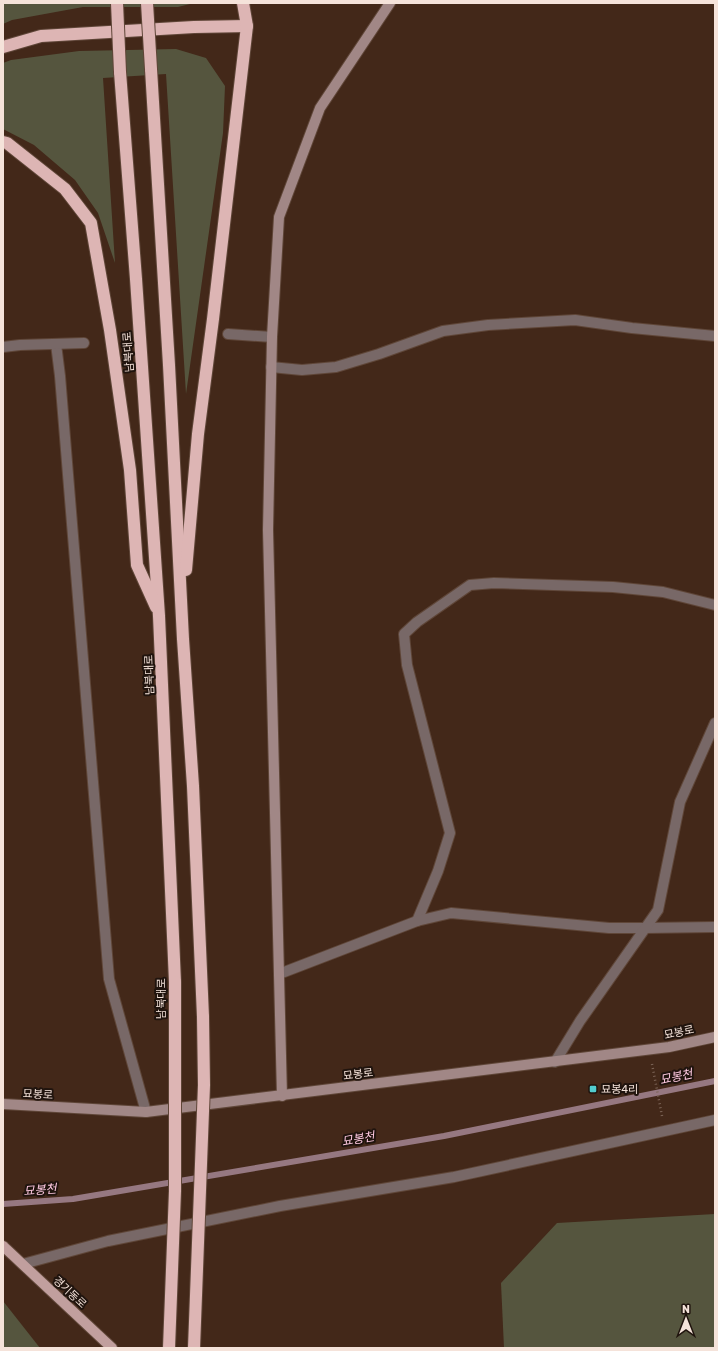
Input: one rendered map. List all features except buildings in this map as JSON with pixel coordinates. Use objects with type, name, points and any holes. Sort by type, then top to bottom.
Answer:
[{"type":"highway","name":"남북대로","points":[[117,3],[120,72],[137,287],[159,616],[174,982],[175,1191],[169,1348]]},
{"type":"highway","points":[[147,3],[193,786],[203,1016],[204,1086],[194,1348]]},
{"type":"highway","points":[[182,613],[198,434],[247,26],[243,3]]},
{"type":"highway","points":[[3,47],[41,36],[194,26],[247,26]]},
{"type":"highway","points":[[3,142],[8,143],[66,189],[91,223],[110,330],[130,470],[137,565],[159,616]]},
{"type":"main road","name":"경기동로","points":[[7,1250],[112,1348]]},
{"type":"street","points":[[282,1096],[268,530],[272,337],[279,217],[320,108],[390,3]]},
{"type":"street","points":[[271,367],[302,370],[336,367],[379,354],[442,331],[488,325],[575,320],[632,328],[715,336]]},
{"type":"street","points":[[228,334],[272,337]]},
{"type":"street","points":[[3,347],[84,343]]},
{"type":"street","points":[[56,344],[60,376],[109,979],[146,1112]]},
{"type":"street","points":[[417,920],[438,871],[450,832],[407,665],[404,634],[417,622],[470,585],[494,583],[613,587],[663,592],[715,605]]},
{"type":"street","points":[[556,1062],[580,1021],[658,910],[680,802],[715,723]]},
{"type":"street","points":[[279,974],[417,920],[451,913],[609,928],[715,927]]},
{"type":"street","name":"묘봉로","points":[[3,1104],[146,1112],[649,1050],[669,1047],[715,1036]]},
{"type":"street","points":[[23,1264],[108,1241],[280,1206],[454,1177],[715,1120]]},
{"type":"path","points":[[649,1050],[664,1130]]},
{"type":"green space","points":[[3,3],[194,3],[178,7],[83,7],[12,20],[3,24]]},
{"type":"green space","points":[[176,49],[206,58],[225,86],[223,133],[186,394],[166,74],[103,78],[115,263],[98,213],[75,180],[34,145],[3,129],[3,63],[11,60],[79,51]]},
{"type":"green space","points":[[715,1214],[715,1348],[504,1348],[501,1283],[557,1223]]},
{"type":"green space","points":[[3,1301],[40,1348],[3,1348]]},
{"type":"waterway","name":"묘봉천","points":[[3,1204],[73,1199],[444,1136],[715,1081]]},
{"type":"place","name":"묘봉4리","points":[[593,1089]]}]
